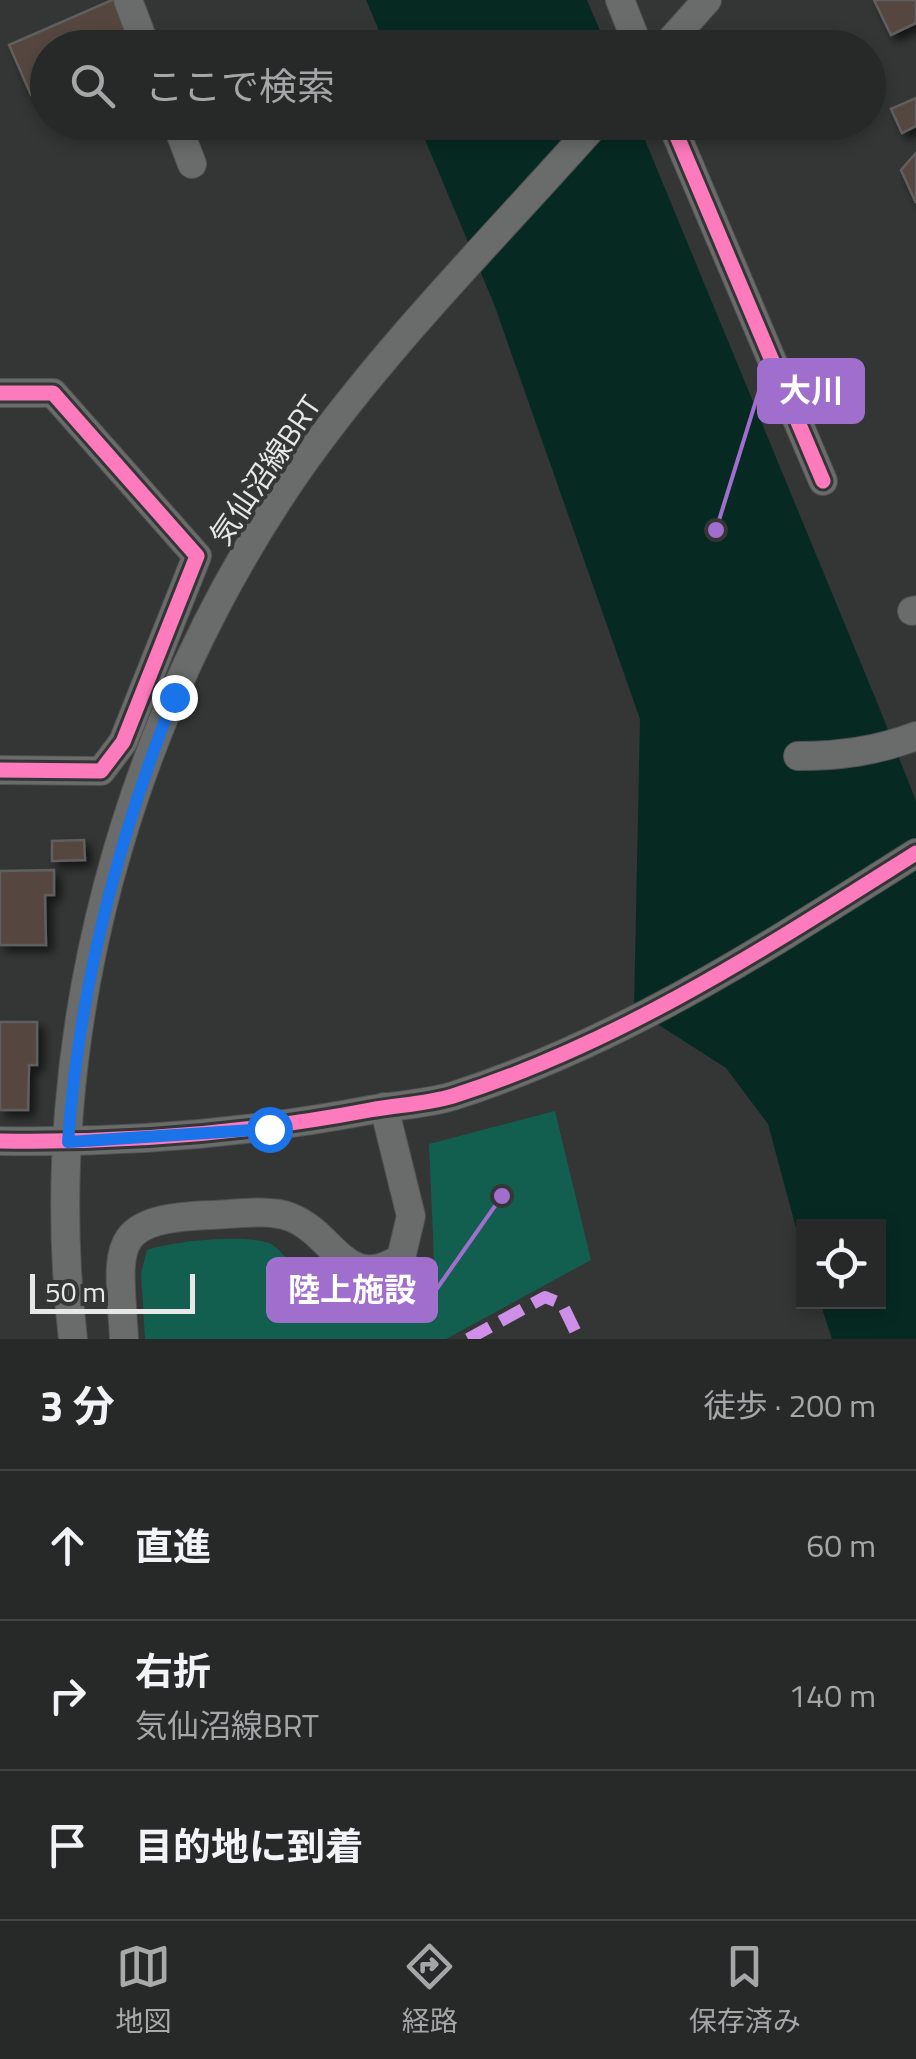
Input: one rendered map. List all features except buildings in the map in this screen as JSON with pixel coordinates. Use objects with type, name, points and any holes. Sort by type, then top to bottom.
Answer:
[{"type":"street","points":[[128,0],[139,30]]},
{"type":"street","points":[[620,0],[632,30]]},
{"type":"street","points":[[680,30],[707,0]]},
{"type":"street","points":[[183,140],[192,164]]},
{"type":"street","name":"気仙沼線BRT","points":[[73,1339],[67,1276],[68,1142],[86,992],[110,880],[168,713],[226,589],[262,526],[329,428],[582,140]]},
{"type":"street","points":[[679,140],[823,481]]},
{"type":"street","points":[[0,393],[53,393],[197,556],[172,609],[123,742],[101,770],[0,770]]},
{"type":"street","points":[[798,756],[852,754],[916,736]]},
{"type":"street","points":[[0,1141],[68,1142],[269,1129],[448,1098],[603,1038],[716,980],[916,853]]},
{"type":"street","points":[[124,1339],[123,1247],[131,1234],[166,1216],[290,1216],[358,1270],[375,1272],[401,1258],[411,1216],[384,1107]]},
{"type":"green space","points":[[555,1111],[591,1260],[446,1339],[145,1339],[141,1273],[147,1250],[159,1247],[190,1241],[257,1240],[272,1245],[309,1276],[327,1285],[364,1294],[401,1287],[434,1260],[429,1144]]},
{"type":"shaded area","points":[[366,0],[587,0],[600,30],[379,30]]},
{"type":"shaded area","points":[[425,140],[645,140],[879,707],[916,801],[916,1339],[832,1339],[822,1309],[886,1309],[886,1219],[796,1219],[796,1228],[768,1124],[726,1068],[634,1009],[640,719],[494,304]]},
{"type":"marked path","points":[[468,1339],[545,1297],[562,1304],[579,1339]]},
{"type":"cycle path","points":[[679,140],[823,481]]},
{"type":"cycle path","points":[[0,393],[53,393],[197,556],[123,742],[101,771],[0,770]]},
{"type":"cycle path","points":[[0,1141],[140,1138],[232,1130],[453,1096],[576,1048],[692,990],[916,853]]},
{"type":"place","name":"大川","points":[[716,530]]},
{"type":"place","name":"陸上施設","points":[[502,1196]]},
{"type":"route","points":[[174,697],[110,880],[77,1048],[68,1142],[269,1129]]}]
